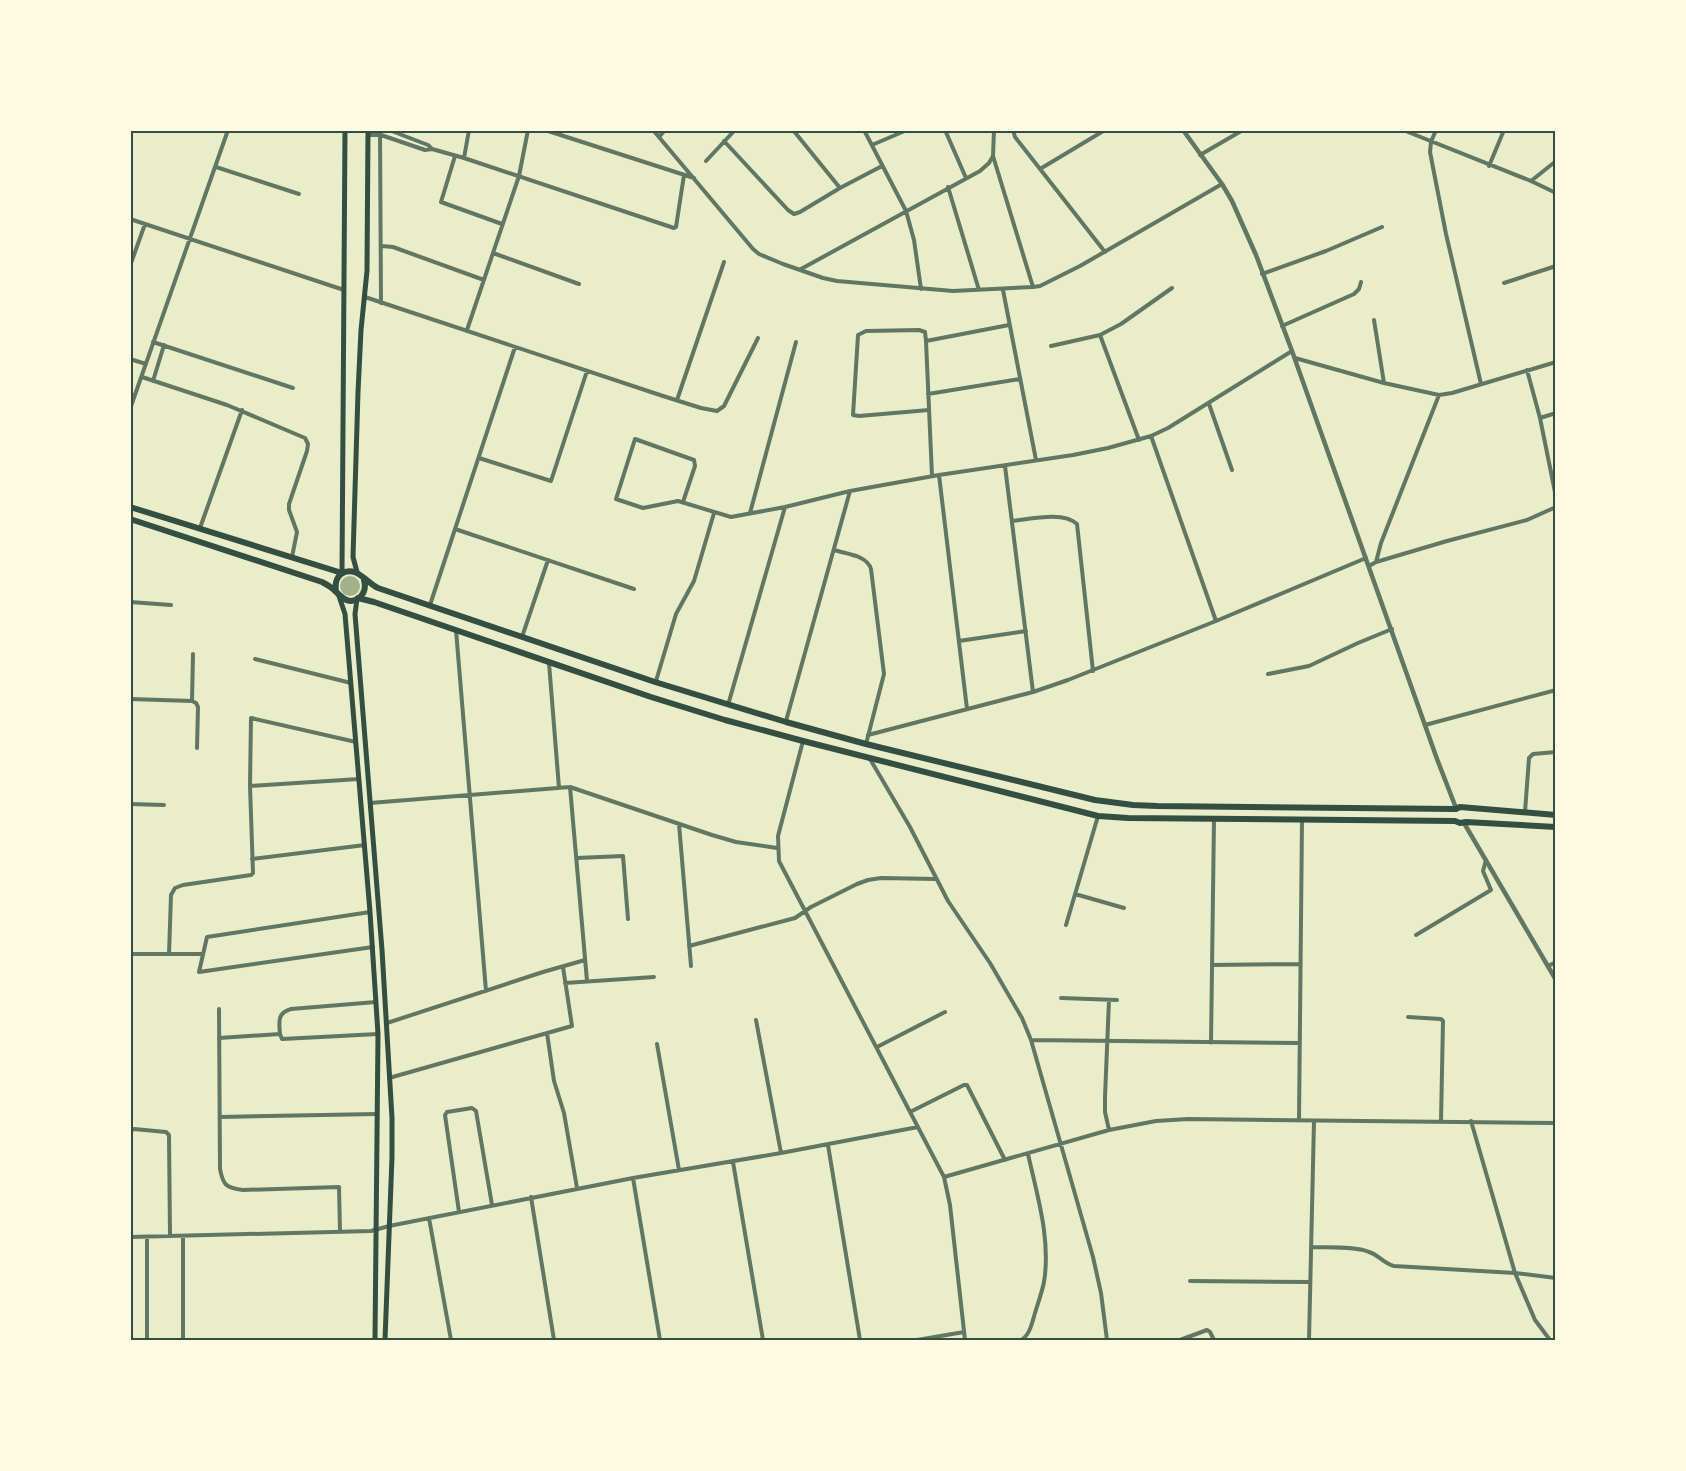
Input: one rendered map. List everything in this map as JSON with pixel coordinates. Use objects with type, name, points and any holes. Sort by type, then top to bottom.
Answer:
[{"type":"main road","points":[[345,130],[342,573],[336,582],[345,614],[365,845],[378,1034],[375,1341]]},
{"type":"main road","points":[[368,133],[368,271],[358,382],[353,545],[357,572],[378,588],[655,682],[786,722],[866,744],[1114,803],[1157,806],[1456,809],[1462,807],[1556,815]]},
{"type":"main road","points":[[130,507],[342,573],[357,572]]},
{"type":"main road","points":[[130,519],[322,582],[347,600],[358,599],[456,630],[725,720],[1098,816],[1455,821],[1458,823],[1556,827]]},
{"type":"main road","points":[[364,579],[365,588],[358,599],[355,614],[387,1023],[392,1118],[385,1341]]},
{"type":"main road","points":[[1455,821],[1453,816],[1456,809]]},
{"type":"main road","points":[[1465,822],[1469,814],[1466,809]]},
{"type":"main road","points":[[376,1273],[387,1273]]},
{"type":"street","points":[[130,410],[228,130]]},
{"type":"street","points":[[389,130],[432,149],[676,228],[684,175]]},
{"type":"street","points":[[464,159],[470,130]]},
{"type":"street","points":[[467,330],[519,176],[528,130]]},
{"type":"street","points":[[545,130],[694,178]]},
{"type":"street","points":[[653,130],[753,249],[765,257],[837,281],[921,289],[1003,290],[1040,286],[1222,184]]},
{"type":"street","points":[[659,137],[665,130]]},
{"type":"street","points":[[706,161],[735,130]]},
{"type":"street","points":[[793,130],[840,188]]},
{"type":"street","points":[[864,130],[906,211],[914,240],[921,289]]},
{"type":"street","points":[[872,145],[907,130]]},
{"type":"street","points":[[945,130],[966,178]]},
{"type":"street","points":[[994,130],[993,156],[1033,287]]},
{"type":"street","points":[[1013,130],[1015,137],[1104,252]]},
{"type":"street","points":[[1040,169],[1105,130]]},
{"type":"street","points":[[1183,130],[1222,184],[1246,230],[1292,351],[1456,809]]},
{"type":"street","points":[[1200,155],[1243,130]]},
{"type":"street","points":[[1403,130],[1556,193]]},
{"type":"street","points":[[1436,130],[1430,152],[1446,234],[1481,384]]},
{"type":"street","points":[[1489,166],[1503,130]]},
{"type":"street","points":[[368,133],[381,133],[425,150],[432,149]]},
{"type":"street","points":[[381,133],[381,303]]},
{"type":"street","points":[[724,141],[788,210],[794,213],[800,212],[882,166]]},
{"type":"street","points":[[455,156],[441,202],[502,224]]},
{"type":"street","points":[[800,270],[980,171],[993,156]]},
{"type":"street","points":[[1531,181],[1556,161]]},
{"type":"street","points":[[216,167],[299,194]]},
{"type":"street","points":[[948,187],[979,290]]},
{"type":"street","points":[[130,219],[345,291]]},
{"type":"street","points":[[130,266],[145,224]]},
{"type":"street","points":[[1262,274],[1382,228]]},
{"type":"street","points":[[382,246],[393,247],[484,280]]},
{"type":"street","points":[[492,253],[579,284]]},
{"type":"street","points":[[677,400],[724,262]]},
{"type":"street","points":[[1504,283],[1556,266]]},
{"type":"street","points":[[1282,326],[1354,294],[1361,282]]},
{"type":"street","points":[[1050,346],[1100,335],[1121,324],[1172,288]]},
{"type":"street","points":[[1003,290],[1036,460]]},
{"type":"street","points":[[365,297],[587,371],[717,411],[722,409],[758,338]]},
{"type":"street","points":[[1374,320],[1384,382]]},
{"type":"street","points":[[926,340],[1009,325]]},
{"type":"street","points":[[929,410],[853,415],[858,335],[860,333],[866,331],[924,331],[926,334],[932,476]]},
{"type":"street","points":[[1100,335],[1139,440]]},
{"type":"street","points":[[153,342],[293,388]]},
{"type":"street","points":[[750,513],[796,342]]},
{"type":"street","points":[[153,381],[164,345]]},
{"type":"street","points":[[430,605],[515,347]]},
{"type":"street","points":[[683,502],[695,466],[694,460],[635,439],[616,499],[643,508],[683,502],[731,518],[850,491],[1085,453],[1139,440],[1151,436],[1209,404],[1292,351]]},
{"type":"street","points":[[130,358],[147,364]]},
{"type":"street","points":[[1294,358],[1439,395],[1556,362]]},
{"type":"street","points":[[1527,370],[1540,418],[1556,497]]},
{"type":"street","points":[[479,458],[549,481],[552,480],[587,371]]},
{"type":"street","points":[[142,377],[242,411],[305,438],[308,444],[289,504],[297,532],[292,558]]},
{"type":"street","points":[[928,394],[1020,379]]},
{"type":"street","points":[[1376,562],[1385,532],[1439,395]]},
{"type":"street","points":[[1209,404],[1232,470]]},
{"type":"street","points":[[199,530],[242,411]]},
{"type":"street","points":[[1540,418],[1556,413]]},
{"type":"street","points":[[1151,436],[1216,621]]},
{"type":"street","points":[[1005,466],[1034,692]]},
{"type":"street","points":[[939,475],[967,709]]},
{"type":"street","points":[[786,722],[850,491]]},
{"type":"street","points":[[728,705],[785,507]]},
{"type":"street","points":[[1369,566],[1448,540],[1527,520],[1556,507]]},
{"type":"street","points":[[655,682],[678,607],[694,581],[714,513]]},
{"type":"street","points":[[1012,521],[1063,517],[1072,519],[1077,524],[1093,671]]},
{"type":"street","points":[[455,529],[634,589]]},
{"type":"street","points":[[834,550],[864,560],[869,563],[871,569],[884,674],[866,744]]},
{"type":"street","points":[[868,735],[1034,692],[1093,671],[1366,558]]},
{"type":"street","points":[[522,638],[548,560]]},
{"type":"street","points":[[130,602],[171,605]]},
{"type":"street","points":[[1268,674],[1309,666],[1392,629]]},
{"type":"street","points":[[456,630],[486,991]]},
{"type":"street","points":[[959,641],[1026,631]]},
{"type":"street","points":[[192,701],[193,654]]},
{"type":"street","points":[[255,659],[351,683]]},
{"type":"street","points":[[549,662],[559,788]]},
{"type":"street","points":[[1425,725],[1556,690]]},
{"type":"street","points":[[130,699],[196,703],[198,707],[197,748]]},
{"type":"street","points":[[169,954],[171,895],[175,888],[251,875],[253,871],[250,786],[251,718],[356,742]]},
{"type":"street","points":[[803,741],[780,824],[777,848],[779,861],[944,1176],[950,1205],[965,1341]]},
{"type":"street","points":[[1525,813],[1528,758],[1533,754],[1556,752]]},
{"type":"street","points":[[870,758],[910,827],[948,901],[990,963],[1022,1018],[1031,1040],[1093,1257],[1101,1293],[1107,1341]]},
{"type":"street","points":[[250,786],[359,779]]},
{"type":"street","points":[[370,803],[570,787],[736,842],[777,848]]},
{"type":"street","points":[[570,787],[587,981]]},
{"type":"street","points":[[130,804],[164,805]]},
{"type":"street","points":[[1066,926],[1098,816]]},
{"type":"street","points":[[1211,1043],[1214,819]]},
{"type":"street","points":[[1299,1120],[1302,820]]},
{"type":"street","points":[[1465,822],[1556,980]]},
{"type":"street","points":[[679,824],[690,966]]},
{"type":"street","points":[[252,859],[365,845]]},
{"type":"street","points":[[576,858],[623,856],[628,919]]},
{"type":"street","points":[[1416,935],[1491,890],[1483,871],[1486,860]]},
{"type":"street","points":[[689,946],[795,918],[868,880],[881,878],[936,879]]},
{"type":"street","points":[[1075,894],[1124,908]]},
{"type":"street","points":[[370,912],[207,937],[199,972],[373,947]]},
{"type":"street","points":[[130,954],[203,954]]},
{"type":"street","points":[[387,1023],[585,960]]},
{"type":"street","points":[[1548,966],[1556,962]]},
{"type":"street","points":[[1212,965],[1300,964]]},
{"type":"street","points":[[389,1078],[572,1026],[563,967]]},
{"type":"street","points":[[565,983],[654,977]]},
{"type":"street","points":[[1061,998],[1117,1000]]},
{"type":"street","points":[[1108,1000],[1105,1112],[1109,1130]]},
{"type":"street","points":[[376,1002],[284,1011],[279,1021],[280,1039],[378,1034]]},
{"type":"street","points":[[219,1009],[219,1117],[222,1181],[228,1187],[252,1190],[339,1187],[340,1231]]},
{"type":"street","points":[[877,1047],[945,1012]]},
{"type":"street","points":[[1408,1017],[1443,1021],[1441,1121]]},
{"type":"street","points":[[756,1020],[781,1153]]},
{"type":"street","points":[[547,1033],[554,1081],[564,1113],[576,1188]]},
{"type":"street","points":[[219,1038],[280,1034]]},
{"type":"street","points":[[1031,1040],[1300,1043]]},
{"type":"street","points":[[657,1044],[679,1170]]},
{"type":"street","points":[[910,1112],[964,1084],[967,1085],[1005,1160]]},
{"type":"street","points":[[459,1212],[445,1115],[447,1112],[472,1108],[476,1111],[492,1205]]},
{"type":"street","points":[[219,1117],[378,1114]]},
{"type":"street","points":[[944,1176],[1109,1130],[1156,1120],[1556,1123]]},
{"type":"street","points":[[1309,1341],[1314,1121]]},
{"type":"street","points":[[1471,1121],[1515,1273],[1535,1320],[1550,1341]]},
{"type":"street","points":[[130,1237],[377,1230],[576,1188],[918,1128]]},
{"type":"street","points":[[130,1131],[166,1132],[169,1135],[170,1236]]},
{"type":"street","points":[[828,1145],[860,1341]]},
{"type":"street","points":[[1023,1340],[1031,1326],[1041,1293],[1045,1267],[1044,1229],[1028,1154]]},
{"type":"street","points":[[733,1162],[763,1341]]},
{"type":"street","points":[[633,1178],[660,1341]]},
{"type":"street","points":[[531,1197],[554,1341]]},
{"type":"street","points":[[429,1218],[450,1341]]},
{"type":"street","points":[[183,1236],[183,1341]]},
{"type":"street","points":[[147,1237],[147,1341]]},
{"type":"street","points":[[1311,1247],[1370,1252],[1394,1266],[1515,1273],[1556,1278]]},
{"type":"street","points":[[1190,1281],[1310,1282]]},
{"type":"street","points":[[1180,1341],[1207,1330],[1214,1341]]},
{"type":"street","points":[[917,1341],[964,1332]]},
{"type":"shaded area","points":[[350,576],[357,579],[360,586],[357,593],[350,596],[343,593],[340,586],[343,579]]}]
